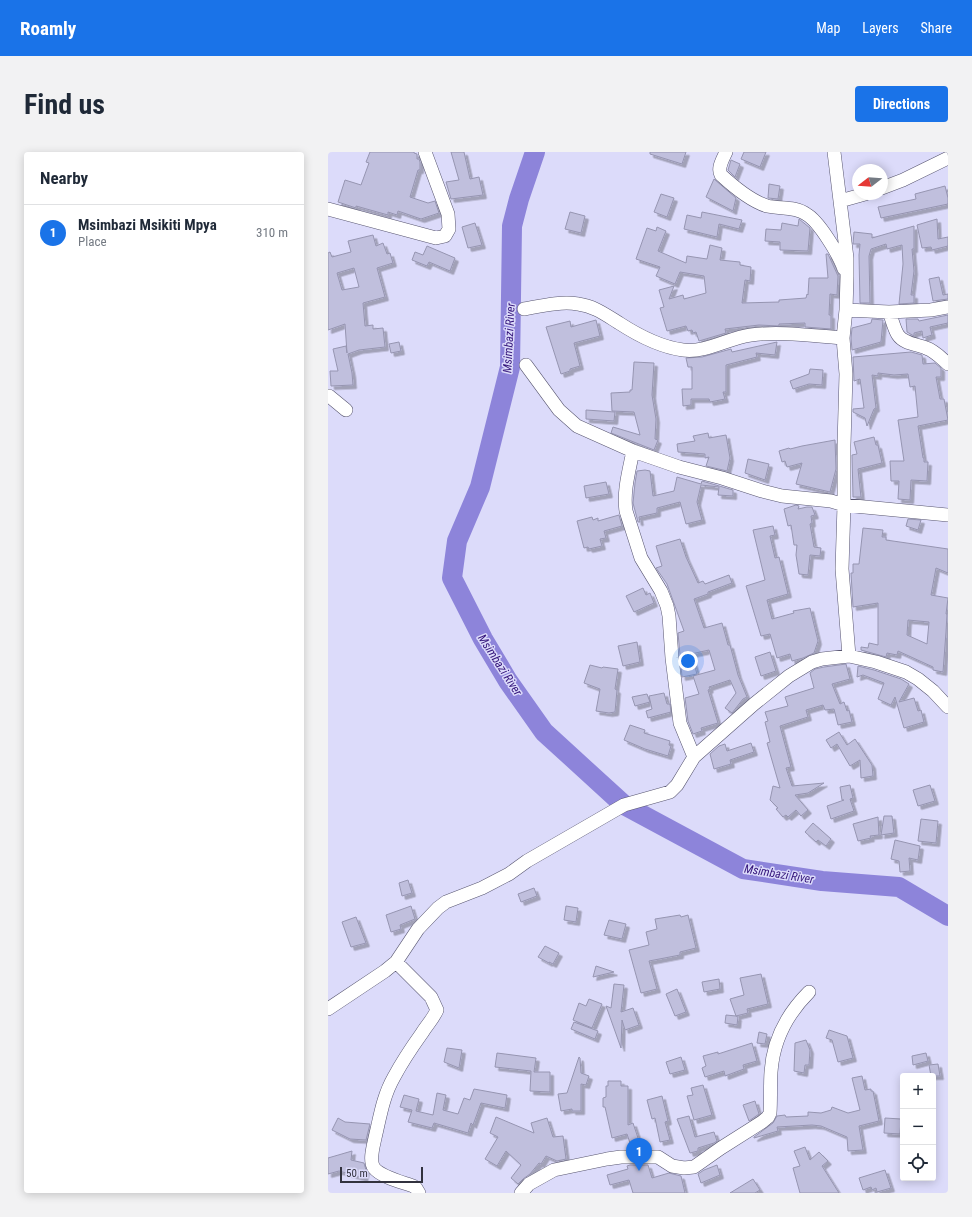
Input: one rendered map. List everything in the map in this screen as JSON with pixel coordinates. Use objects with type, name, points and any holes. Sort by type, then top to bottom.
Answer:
[{"type":"street","points":[[328,209],[436,238],[445,236],[449,229],[448,214],[425,152]]},
{"type":"street","points":[[726,152],[719,168],[721,175],[753,199],[767,206],[806,213],[812,218],[838,254],[847,277]]},
{"type":"street","points":[[834,152],[847,258],[846,310],[843,338],[846,374],[842,569],[849,656]]},
{"type":"street","points":[[888,186],[903,180],[941,157]]},
{"type":"street","points":[[840,201],[852,198]]},
{"type":"street","points":[[524,309],[554,304],[577,303],[601,311],[649,341],[683,350],[699,350],[753,334],[843,338]]},
{"type":"street","points":[[846,310],[889,312],[931,310],[948,307]]},
{"type":"street","points":[[889,312],[898,336],[908,343],[935,352],[948,364]]},
{"type":"street","points":[[526,365],[559,410],[577,426],[633,451],[679,467],[782,496],[844,505],[948,515]]},
{"type":"street","points":[[328,397],[346,410]]},
{"type":"street","points":[[633,451],[627,484],[625,504],[626,511],[641,558],[661,591],[669,616],[672,658],[680,723],[694,757]]},
{"type":"street","points":[[328,1009],[396,962],[418,929],[438,908],[446,902],[482,888],[509,874],[527,861],[624,805],[670,792],[677,785],[694,757],[754,704],[789,676],[812,662],[822,659],[849,656],[876,662],[906,672],[918,679],[933,691],[948,707]]},
{"type":"street","points":[[396,962],[431,997],[437,1010],[393,1078],[385,1096],[372,1156],[375,1170],[382,1175],[413,1186],[419,1193]]},
{"type":"street","points":[[521,1193],[529,1184],[554,1170],[607,1159],[621,1157],[658,1157],[672,1166],[689,1168],[699,1164],[762,1122],[768,1117],[770,1112],[773,1050],[779,1033],[799,1003],[809,992]]},
{"type":"building","points":[[370,152],[414,152],[417,154],[417,159],[419,159],[420,162],[420,170],[418,170],[410,197],[428,203],[435,201],[439,213],[421,219],[398,211],[397,215],[388,212],[388,215],[356,206],[356,208],[338,202],[345,180],[361,185],[369,163],[366,162]]},
{"type":"building","points":[[451,152],[464,152],[470,179],[479,177],[483,195],[451,199],[446,182],[459,180]]},
{"type":"building","points":[[650,152],[686,152],[682,164],[650,154]]},
{"type":"building","points":[[744,152],[766,152],[760,167],[741,159]]},
{"type":"building","points":[[731,160],[740,164],[735,177],[728,170]]},
{"type":"building","points":[[714,179],[736,198],[733,211],[706,197]]},
{"type":"building","points":[[769,184],[780,186],[778,199],[768,198]]},
{"type":"building","points":[[945,186],[948,204],[881,218],[878,207],[916,199],[915,194]]},
{"type":"building","points":[[661,194],[674,198],[667,217],[654,212]]},
{"type":"building","points":[[570,212],[585,216],[581,233],[565,229]]},
{"type":"building","points":[[702,212],[742,220],[739,229],[719,224],[717,237],[684,229],[687,215],[701,218]]},
{"type":"building","points":[[799,219],[810,228],[808,251],[780,250],[780,242],[765,241],[766,229],[781,230],[782,223],[798,226]]},
{"type":"building","points":[[937,219],[938,239],[948,237],[948,246],[932,250],[931,247],[922,248],[917,225]]},
{"type":"building","points":[[475,223],[482,245],[468,248],[462,227]]},
{"type":"building","points":[[914,226],[914,249],[912,249],[914,271],[911,295],[914,295],[914,303],[899,304],[903,264],[902,245],[887,249],[886,244],[871,249],[869,256],[870,303],[860,303],[860,244],[853,244],[854,232],[872,234],[872,238]]},
{"type":"building","points":[[657,227],[666,231],[658,251],[686,263],[687,256],[707,259],[710,245],[722,248],[720,260],[740,262],[740,265],[751,267],[750,281],[745,280],[742,303],[779,302],[779,300],[806,298],[807,294],[808,295],[809,278],[828,278],[826,254],[828,254],[838,276],[837,295],[830,294],[829,315],[831,315],[831,329],[805,327],[805,323],[779,324],[779,326],[759,325],[725,329],[726,333],[699,341],[696,332],[693,333],[692,330],[688,331],[686,326],[667,331],[660,308],[664,307],[659,290],[674,286],[669,299],[683,295],[684,299],[706,293],[704,276],[680,272],[675,284],[656,276],[660,267],[636,259],[647,228],[656,231]]},
{"type":"building","points":[[373,235],[376,246],[383,243],[387,254],[390,253],[393,263],[377,268],[385,297],[363,303],[365,326],[373,325],[373,329],[383,328],[385,347],[359,350],[348,354],[353,385],[331,386],[330,371],[338,371],[333,349],[346,346],[347,353],[345,324],[328,330],[328,253],[330,252],[332,257],[351,252],[348,241]],"holes":[[[354,268],[359,287],[342,290],[337,273]]]},
{"type":"building","points":[[427,246],[455,258],[450,271],[429,262],[427,266],[412,260],[415,252],[423,255]]},
{"type":"building","points":[[939,277],[943,295],[948,294],[948,299],[933,301],[929,279]]},
{"type":"building","points":[[948,315],[948,323],[930,327],[932,335],[923,338],[922,331],[914,333],[914,336],[907,332],[906,319],[918,319],[919,321]]},
{"type":"building","points":[[872,319],[883,320],[881,342],[852,350],[852,328],[871,323]]},
{"type":"building","points":[[596,320],[600,336],[574,343],[580,366],[561,374],[546,327],[570,321],[571,327]]},
{"type":"building","points":[[399,342],[401,351],[391,353],[389,344]]},
{"type":"building","points":[[777,342],[775,355],[756,353],[757,357],[726,365],[726,392],[723,392],[725,399],[710,402],[709,399],[691,399],[691,405],[683,406],[682,389],[692,389],[692,367],[688,367],[686,358],[702,357],[731,349],[732,352]]},
{"type":"building","points":[[911,352],[922,355],[923,364],[935,363],[941,368],[941,377],[936,377],[940,399],[944,399],[948,420],[918,426],[924,462],[928,462],[927,481],[911,480],[910,500],[898,499],[899,481],[891,481],[890,461],[904,461],[898,420],[918,417],[915,386],[910,387],[908,374],[894,375],[878,373],[878,376],[872,375],[876,408],[874,409],[867,426],[865,418],[853,412],[853,409],[864,408],[860,379],[854,381],[853,357]]},
{"type":"building","points":[[634,362],[654,363],[652,395],[656,419],[655,439],[658,440],[654,450],[611,433],[613,427],[640,435],[634,412],[612,411],[611,393],[630,392],[630,390],[632,390]]},
{"type":"building","points":[[810,369],[823,370],[822,385],[809,384],[793,389],[790,381],[809,374]]},
{"type":"building","points":[[586,410],[615,412],[614,421],[586,419]]},
{"type":"building","points":[[708,433],[709,438],[726,435],[730,458],[727,471],[706,466],[709,457],[705,458],[705,454],[678,452],[677,444],[695,441],[693,436]]},
{"type":"building","points":[[874,437],[876,445],[878,445],[882,463],[858,469],[861,497],[853,497],[852,455],[857,454],[854,442]]},
{"type":"building","points":[[835,440],[836,469],[830,492],[796,484],[802,463],[787,467],[785,461],[782,462],[779,451]]},
{"type":"building","points":[[748,459],[769,464],[765,480],[745,473]]},
{"type":"building","points":[[637,471],[650,471],[653,496],[674,491],[677,477],[701,484],[702,481],[733,490],[733,496],[718,495],[719,487],[701,485],[697,502],[702,520],[686,524],[680,502],[657,508],[657,513],[639,517],[640,522],[638,522],[633,503],[635,483]]},
{"type":"building","points":[[606,482],[609,494],[586,498],[584,486]]},
{"type":"building","points":[[796,505],[799,506],[798,509],[812,507],[815,515],[811,516],[812,523],[810,524],[814,547],[821,548],[820,556],[810,555],[808,575],[799,574],[796,555],[797,545],[794,545],[791,525],[788,526],[784,509]]},
{"type":"building","points":[[619,515],[622,526],[604,531],[606,538],[600,539],[602,546],[589,549],[588,547],[584,548],[577,521],[592,517],[593,520],[598,518],[598,521]]},
{"type":"building","points":[[908,519],[921,520],[918,530],[906,526]]},
{"type":"building","points":[[773,526],[775,535],[770,536],[775,558],[779,557],[788,594],[767,600],[772,619],[794,613],[793,611],[810,608],[818,641],[814,653],[792,661],[790,654],[777,658],[770,634],[761,636],[746,586],[765,580],[753,530]]},
{"type":"building","points":[[863,528],[883,530],[882,537],[886,537],[886,540],[948,549],[948,573],[936,568],[931,595],[948,598],[943,672],[933,670],[933,667],[898,651],[897,655],[887,653],[886,657],[861,650],[861,647],[868,648],[869,643],[878,645],[878,603],[853,607],[851,573],[853,573],[853,564],[859,564]],"holes":[[[908,620],[929,622],[927,644],[907,635]]]},
{"type":"building","points":[[680,539],[686,557],[698,583],[703,581],[705,584],[729,575],[732,583],[694,599],[704,628],[722,623],[738,675],[747,697],[743,699],[732,713],[725,708],[736,693],[730,680],[709,687],[710,689],[708,690],[718,723],[701,728],[702,731],[693,734],[688,721],[685,698],[699,694],[693,676],[715,670],[709,650],[691,654],[697,674],[682,677],[678,633],[684,631],[667,584],[656,568],[662,566],[656,546]]},
{"type":"building","points":[[643,588],[646,595],[650,593],[654,603],[634,612],[626,596]]},
{"type":"building","points":[[637,642],[640,662],[623,666],[618,646]]},
{"type":"building","points":[[770,652],[776,671],[761,676],[755,657]]},
{"type":"building","points":[[846,664],[850,679],[832,684],[840,704],[844,702],[847,711],[849,710],[852,722],[838,725],[834,709],[825,710],[823,705],[806,710],[808,717],[780,726],[791,767],[786,768],[792,786],[824,783],[808,793],[795,795],[808,810],[801,816],[796,810],[788,817],[786,815],[783,817],[776,809],[778,808],[770,800],[773,786],[780,788],[767,743],[770,742],[765,722],[768,721],[765,712],[788,706],[785,697],[814,688],[810,673],[815,669]]},
{"type":"building","points":[[590,665],[602,668],[618,669],[615,689],[617,690],[615,712],[609,713],[596,711],[600,689],[584,683]]},
{"type":"building","points":[[858,666],[901,679],[909,684],[899,702],[914,698],[918,711],[921,710],[924,722],[904,728],[895,697],[891,705],[878,699],[884,683],[863,675],[857,677]]},
{"type":"building","points":[[664,693],[667,704],[670,704],[671,712],[648,718],[646,711],[652,709],[649,696]]},
{"type":"building","points":[[647,694],[650,702],[635,706],[632,697]]},
{"type":"building","points":[[630,725],[645,730],[644,733],[670,741],[669,745],[671,746],[668,756],[645,749],[624,740]]},
{"type":"building","points":[[839,732],[847,745],[855,739],[872,765],[873,776],[861,778],[860,760],[850,766],[837,744],[831,748],[826,740]]},
{"type":"building","points":[[751,743],[754,752],[730,760],[731,764],[714,769],[710,754],[719,746],[725,744],[727,751]]},
{"type":"building","points":[[850,785],[853,798],[850,799],[854,811],[831,819],[827,806],[844,800],[842,800],[840,787]]},
{"type":"building","points":[[930,785],[935,801],[918,806],[913,790]]},
{"type":"building","points":[[884,816],[892,816],[894,833],[881,835]]},
{"type":"building","points":[[878,817],[879,835],[870,836],[871,838],[858,841],[853,824]]},
{"type":"building","points":[[921,819],[938,821],[936,843],[918,841]]},
{"type":"building","points":[[813,823],[831,839],[826,846],[818,840],[816,842],[805,832]]},
{"type":"building","points":[[895,840],[920,846],[918,860],[909,858],[910,871],[900,872],[899,861],[891,859]]},
{"type":"building","points":[[408,880],[412,893],[402,896],[399,883]]},
{"type":"building","points":[[534,888],[537,896],[521,902],[518,894]]},
{"type":"building","points":[[411,906],[415,919],[400,925],[401,929],[391,932],[386,915]]},
{"type":"building","points":[[566,906],[578,908],[576,922],[564,920]]},
{"type":"building","points":[[680,915],[681,917],[688,915],[696,948],[680,952],[680,955],[649,961],[657,989],[641,993],[629,950],[649,945],[646,932],[657,929],[655,919]]},
{"type":"building","points":[[356,917],[366,943],[351,947],[342,922]]},
{"type":"building","points":[[609,920],[626,924],[622,939],[604,935]]},
{"type":"building","points":[[545,946],[559,953],[553,964],[538,957]]},
{"type":"building","points":[[596,966],[614,972],[593,977]]},
{"type":"building","points":[[761,974],[768,1004],[747,1009],[748,1013],[736,1016],[730,999],[744,995],[740,978]]},
{"type":"building","points":[[719,979],[720,989],[704,992],[702,982]]},
{"type":"building","points":[[614,984],[624,985],[621,1012],[633,1008],[639,1025],[625,1030],[622,1020],[621,1048],[606,1006],[611,1008]]},
{"type":"building","points":[[677,989],[686,1012],[675,1016],[666,994]]},
{"type":"building","points":[[589,999],[602,1004],[592,1028],[573,1020],[579,1003],[586,1006]]},
{"type":"building","points":[[726,1015],[738,1017],[737,1025],[725,1023]]},
{"type":"building","points":[[574,1022],[598,1031],[595,1039],[571,1029]]},
{"type":"building","points":[[829,1030],[847,1036],[853,1058],[838,1062],[832,1040],[826,1038]]},
{"type":"building","points":[[759,1032],[767,1034],[765,1044],[757,1043]]},
{"type":"building","points":[[806,1040],[810,1050],[809,1065],[805,1065],[804,1073],[794,1071],[795,1043]]},
{"type":"building","points":[[752,1043],[757,1061],[743,1065],[744,1069],[725,1076],[724,1071],[705,1077],[702,1068],[706,1066],[703,1056],[718,1052],[718,1054]]},
{"type":"building","points":[[447,1048],[462,1050],[459,1068],[444,1062]]},
{"type":"building","points":[[497,1053],[536,1058],[534,1072],[550,1072],[550,1092],[530,1091],[531,1071],[495,1067]]},
{"type":"building","points":[[926,1053],[928,1061],[913,1065],[912,1056]]},
{"type":"building","points":[[579,1057],[581,1073],[589,1076],[586,1085],[581,1084],[581,1111],[572,1111],[572,1109],[561,1111],[558,1094],[567,1093]]},
{"type":"building","points":[[681,1057],[685,1070],[670,1074],[666,1062]]},
{"type":"building","points":[[938,1064],[940,1076],[936,1076],[936,1073],[930,1073],[929,1065]]},
{"type":"building","points":[[862,1076],[865,1090],[871,1089],[871,1091],[873,1091],[879,1121],[859,1126],[863,1150],[848,1151],[847,1137],[821,1126],[812,1125],[777,1127],[778,1131],[754,1138],[773,1123],[777,1116],[808,1116],[808,1112],[821,1113],[831,1110],[832,1107],[848,1113],[860,1110],[852,1078]]},
{"type":"building","points":[[608,1081],[621,1081],[621,1086],[628,1086],[628,1125],[633,1123],[639,1141],[630,1143],[627,1134],[612,1138],[605,1107],[603,1107],[603,1098],[606,1097],[606,1086],[608,1086]]},
{"type":"building","points":[[703,1085],[712,1115],[694,1120],[687,1096],[693,1095],[691,1088]]},
{"type":"building","points":[[474,1089],[507,1095],[505,1108],[481,1103],[473,1125],[471,1123],[468,1133],[434,1123],[432,1128],[408,1122],[412,1110],[400,1107],[404,1095],[419,1099],[416,1111],[433,1115],[437,1093],[446,1095],[443,1110],[458,1114],[464,1098],[470,1100]]},
{"type":"building","points":[[662,1096],[668,1121],[665,1122],[670,1140],[660,1142],[655,1118],[652,1119],[647,1100]]},
{"type":"building","points":[[755,1101],[759,1114],[749,1121],[743,1105]]},
{"type":"building","points":[[689,1116],[695,1137],[714,1132],[717,1141],[698,1148],[698,1151],[690,1153],[677,1119]]},
{"type":"building","points":[[496,1117],[534,1133],[531,1123],[547,1118],[553,1137],[563,1136],[566,1159],[557,1161],[546,1156],[541,1164],[539,1163],[530,1174],[518,1184],[511,1178],[521,1165],[506,1151],[497,1166],[485,1159],[498,1137],[490,1133]]},
{"type":"building","points":[[338,1118],[345,1122],[370,1124],[366,1140],[350,1139],[332,1130]]},
{"type":"building","points":[[885,1118],[900,1119],[900,1134],[884,1133]]},
{"type":"building","points":[[805,1147],[810,1160],[819,1152],[828,1161],[822,1166],[839,1193],[800,1193],[793,1168],[800,1166],[794,1151]]},
{"type":"building","points":[[352,1151],[351,1160],[364,1163],[366,1170],[364,1178],[339,1171],[328,1174],[328,1158]]},
{"type":"building","points":[[648,1165],[652,1178],[669,1173],[681,1176],[685,1193],[633,1193],[629,1180],[610,1185],[607,1175],[628,1169],[627,1166]]},
{"type":"building","points":[[717,1165],[720,1175],[701,1183],[698,1174]]},
{"type":"building","points":[[885,1170],[891,1188],[877,1192],[876,1188],[872,1190],[871,1187],[863,1190],[859,1178]]},
{"type":"building","points":[[753,1179],[760,1190],[755,1193],[730,1193]]},
{"type":"waterway","name":"Msimbazi River","points":[[535,152],[519,199],[512,226],[510,367],[480,487],[457,541],[452,578],[483,639],[508,681],[544,732],[624,805],[743,869],[822,881],[899,887],[948,916]]},
{"type":"place","name":"Msimbazi Msikiti Mpya","points":[[639,1171]]}]
